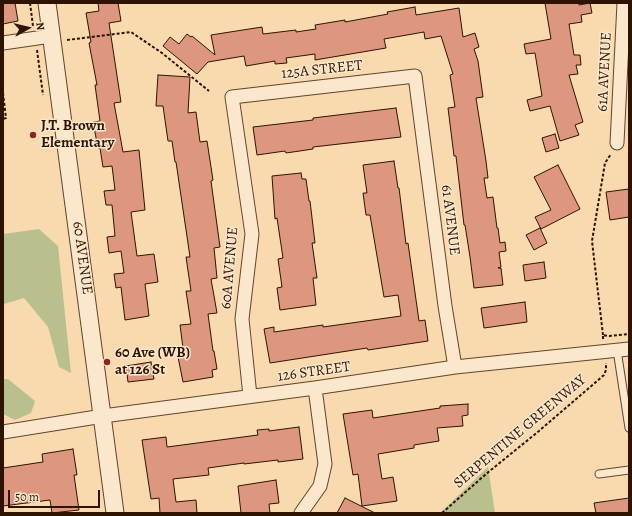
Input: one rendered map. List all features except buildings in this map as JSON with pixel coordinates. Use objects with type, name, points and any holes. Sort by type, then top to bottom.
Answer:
[{"type":"street","name":"60 AVENUE","points":[[47,3],[58,38],[102,416],[116,513]]},
{"type":"street","name":"61A AVENUE","points":[[617,144],[624,3]]},
{"type":"street","points":[[3,43],[58,38]]},
{"type":"street","name":"125A STREET","points":[[232,97],[415,76]]},
{"type":"street","name":"61 AVENUE","points":[[415,76],[445,306],[455,367]]},
{"type":"street","name":"60A AVENUE","points":[[232,97],[252,234],[242,319],[250,396]]},
{"type":"street","name":"126 STREET","points":[[3,432],[102,416],[315,388],[455,367],[623,350]]},
{"type":"street","points":[[301,513],[320,486],[325,464],[315,388]]},
{"type":"lane","points":[[623,350],[629,428]]},
{"type":"lane","points":[[599,474],[629,470]]},
{"type":"path","points":[[30,3],[33,24]]},
{"type":"path","points":[[58,38],[131,32],[162,53],[209,91]]},
{"type":"path","points":[[3,93],[6,118],[3,119]]},
{"type":"path","points":[[603,340],[592,241],[605,163],[617,144]]},
{"type":"path","points":[[603,335],[609,336],[629,334]]},
{"type":"path","name":"SERPENTINE GREENWAY","points":[[442,513],[604,375],[606,365]]},
{"type":"green space","points":[[39,229],[58,246],[71,373],[59,367],[48,327],[24,298],[4,304],[3,307],[3,234]]},
{"type":"green space","points":[[3,379],[8,379],[35,401],[31,413],[15,420],[3,414]]},
{"type":"green space","points":[[488,467],[495,513],[440,513]]},
{"type":"place","name":"J.T. Brown Elementary","points":[[33,135]]},
{"type":"place","name":"60 Ave (WB) at 126 St","points":[[107,362]]}]
